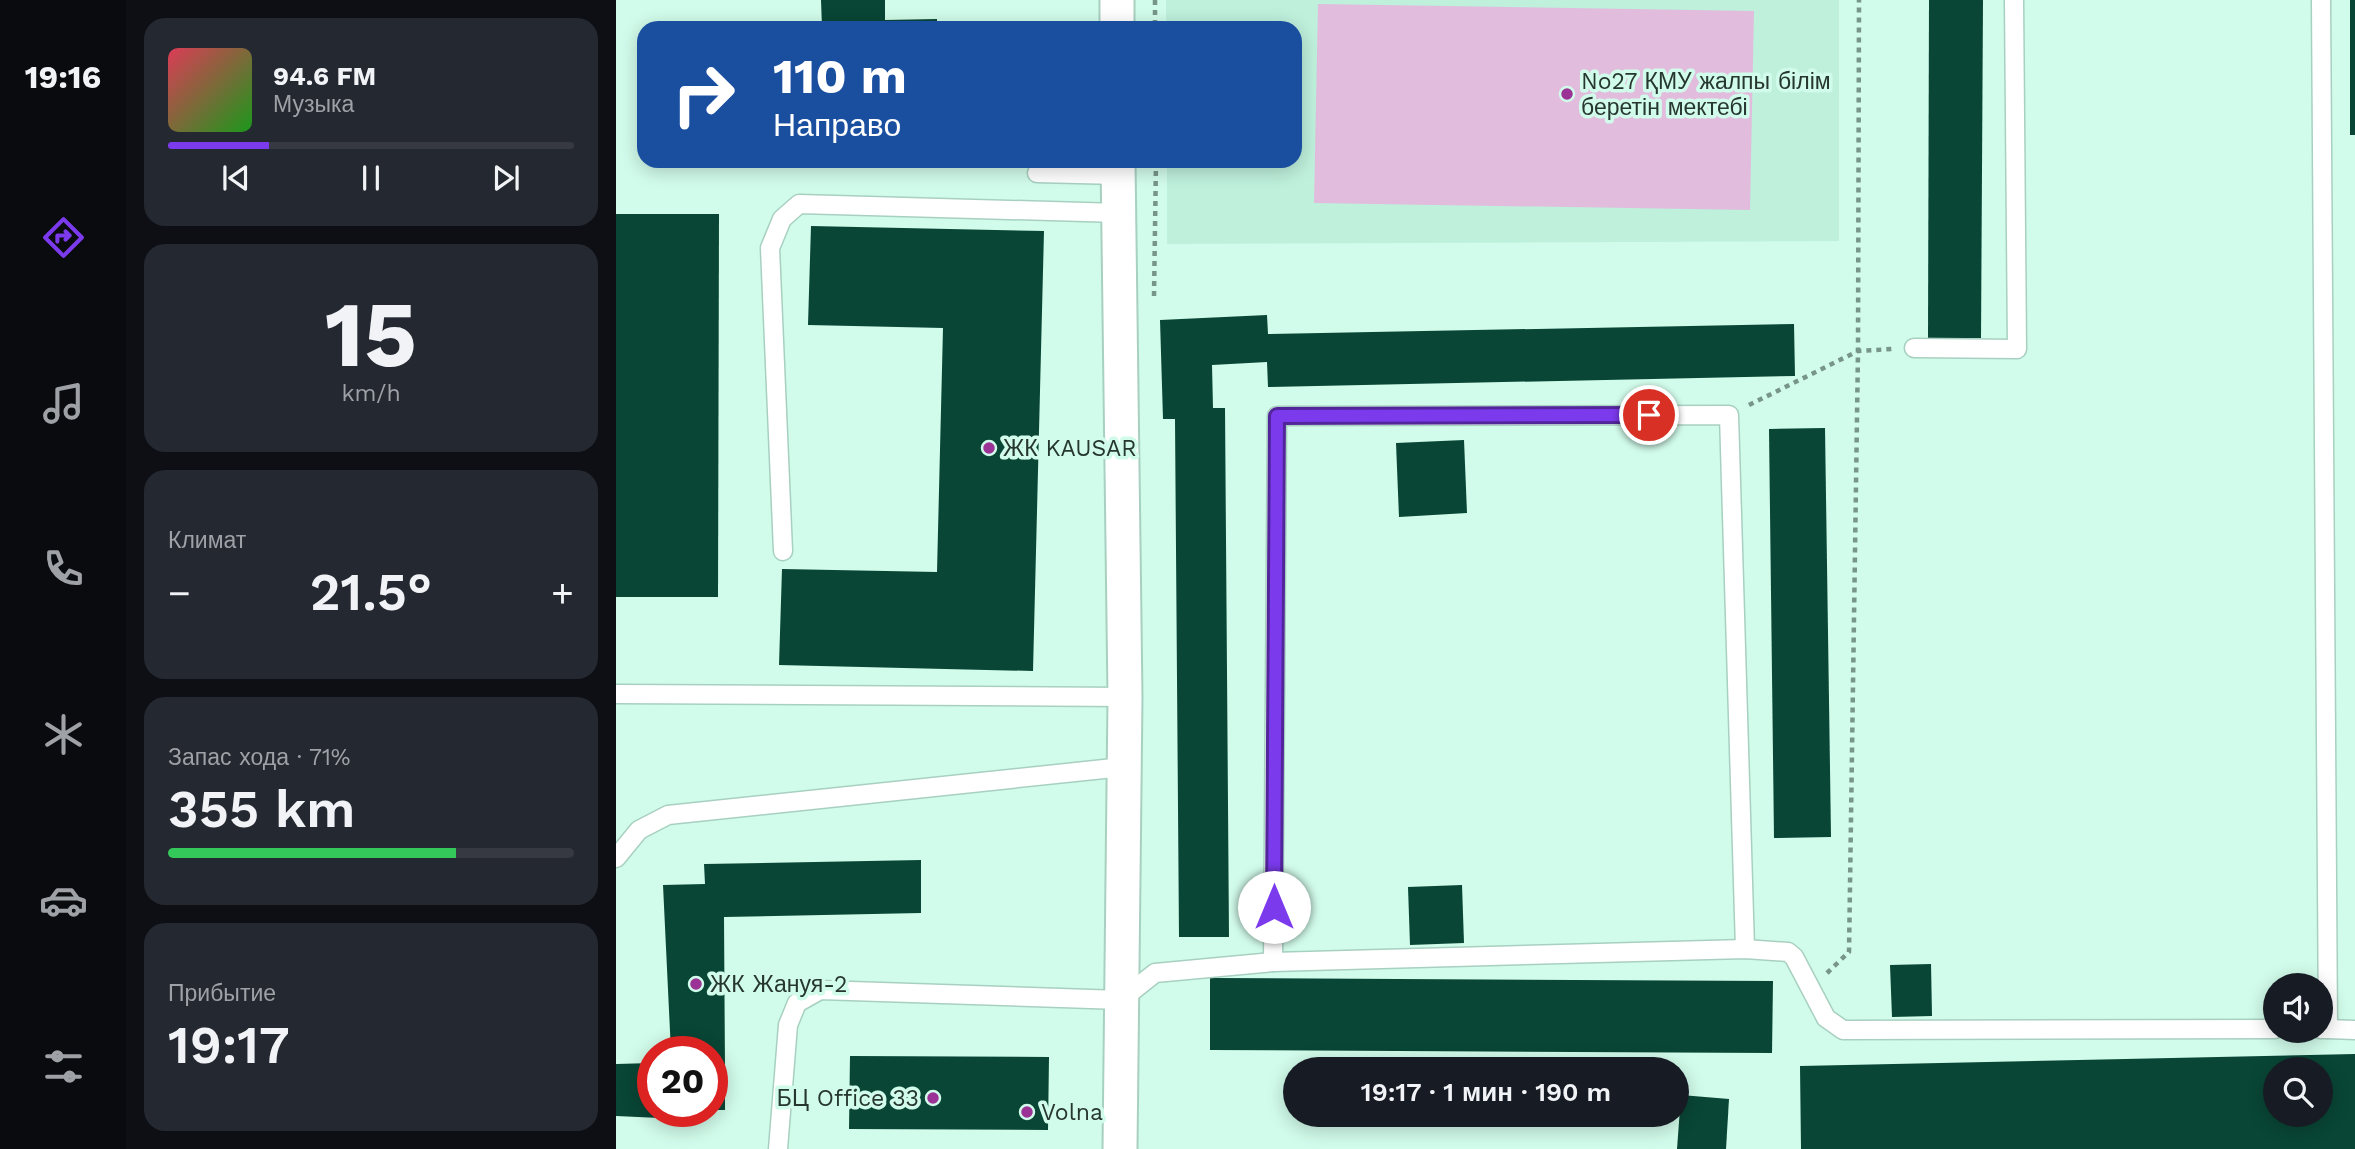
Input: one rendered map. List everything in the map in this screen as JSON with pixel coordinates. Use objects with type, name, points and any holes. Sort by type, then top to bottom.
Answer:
[{"type":"street","points":[[1117,0],[1117,21]]},
{"type":"street","points":[[1118,168],[1125,697],[1120,1149]]},
{"type":"lane","points":[[1914,348],[2017,349],[2014,0]]},
{"type":"lane","points":[[2321,0],[2324,973]]},
{"type":"lane","points":[[1037,173],[1118,168]]},
{"type":"lane","points":[[783,551],[770,248],[782,219],[799,204],[1118,213]]},
{"type":"lane","points":[[1273,962],[1277,416],[1728,415],[1745,949]]},
{"type":"lane","points":[[616,694],[1125,697]]},
{"type":"lane","points":[[616,858],[639,830],[668,815],[1123,767]]},
{"type":"lane","points":[[778,1149],[788,1025],[797,1003],[820,989],[1121,1000],[1156,973],[1273,962],[1745,949],[1788,952],[1800,965],[1826,1018],[1843,1030],[2263,1029]]},
{"type":"lane","points":[[2333,1029],[2355,1030]]},
{"type":"path","points":[[1155,0],[1155,21]]},
{"type":"path","points":[[1811,987],[1849,952],[1858,351],[1859,0]]},
{"type":"path","points":[[1728,415],[1858,351],[1914,348]]},
{"type":"shaded area","name":"No27 ҚМУ жалпы білім беретін мектебі","points":[[1166,0],[1839,0],[1839,241],[1167,244],[1167,168],[1302,168],[1302,21],[1166,21]]},
{"type":"shaded area","points":[[1318,4],[1754,11],[1750,210],[1314,203]]},
{"type":"building","points":[[821,0],[885,0],[885,20],[937,19],[937,21],[822,21]]},
{"type":"building","points":[[1929,0],[1983,0],[1981,338],[1928,338]]},
{"type":"building","points":[[2350,0],[2355,0],[2355,135],[2350,135]]},
{"type":"building","points":[[616,214],[719,214],[718,597],[616,597]]},
{"type":"building","name":"ЖК KAUSAR","points":[[811,226],[1044,231],[1033,671],[779,665],[782,569],[937,572],[943,328],[808,325]]},
{"type":"building","points":[[1267,315],[1268,334],[1794,324],[1795,376],[1268,387],[1267,362],[1212,365],[1213,408],[1225,408],[1229,937],[1179,937],[1175,419],[1163,419],[1160,320]]},
{"type":"building","points":[[1825,428],[1831,837],[1774,838],[1769,429]]},
{"type":"building","points":[[1464,440],[1467,513],[1399,517],[1396,443]]},
{"type":"building","name":"ЖК Жануя-2","points":[[921,860],[921,913],[724,917],[725,1036],[670,1036],[663,885],[705,884],[704,864]]},
{"type":"building","points":[[1462,885],[1464,943],[1410,945],[1408,887]]},
{"type":"building","points":[[1931,964],[1932,1016],[1892,1017],[1890,965]]},
{"type":"building","points":[[1210,978],[1773,981],[1772,1053],[1210,1050]]},
{"type":"building","points":[[2355,1054],[2355,1149],[1801,1149],[1800,1066]]},
{"type":"building","points":[[850,1056],[1049,1057],[1048,1130],[849,1129]]},
{"type":"building","points":[[637,1063],[637,1117],[616,1116],[616,1064]]},
{"type":"building","points":[[1689,1096],[1729,1099],[1726,1149],[1677,1149],[1679,1127],[1689,1127]]},
{"type":"place","name":"No27 ҚМУ жалпы білім беретін мектебі","points":[[1567,94]]},
{"type":"place","name":"ЖК KAUSAR","points":[[989,448]]},
{"type":"place","name":"ЖК Жануя-2","points":[[696,984]]},
{"type":"place","name":"БЦ Office 33","points":[[933,1098]]},
{"type":"place","name":"Volna","points":[[1027,1112]]},
{"type":"route","points":[[1274,907],[1277,416],[1649,415]]}]
